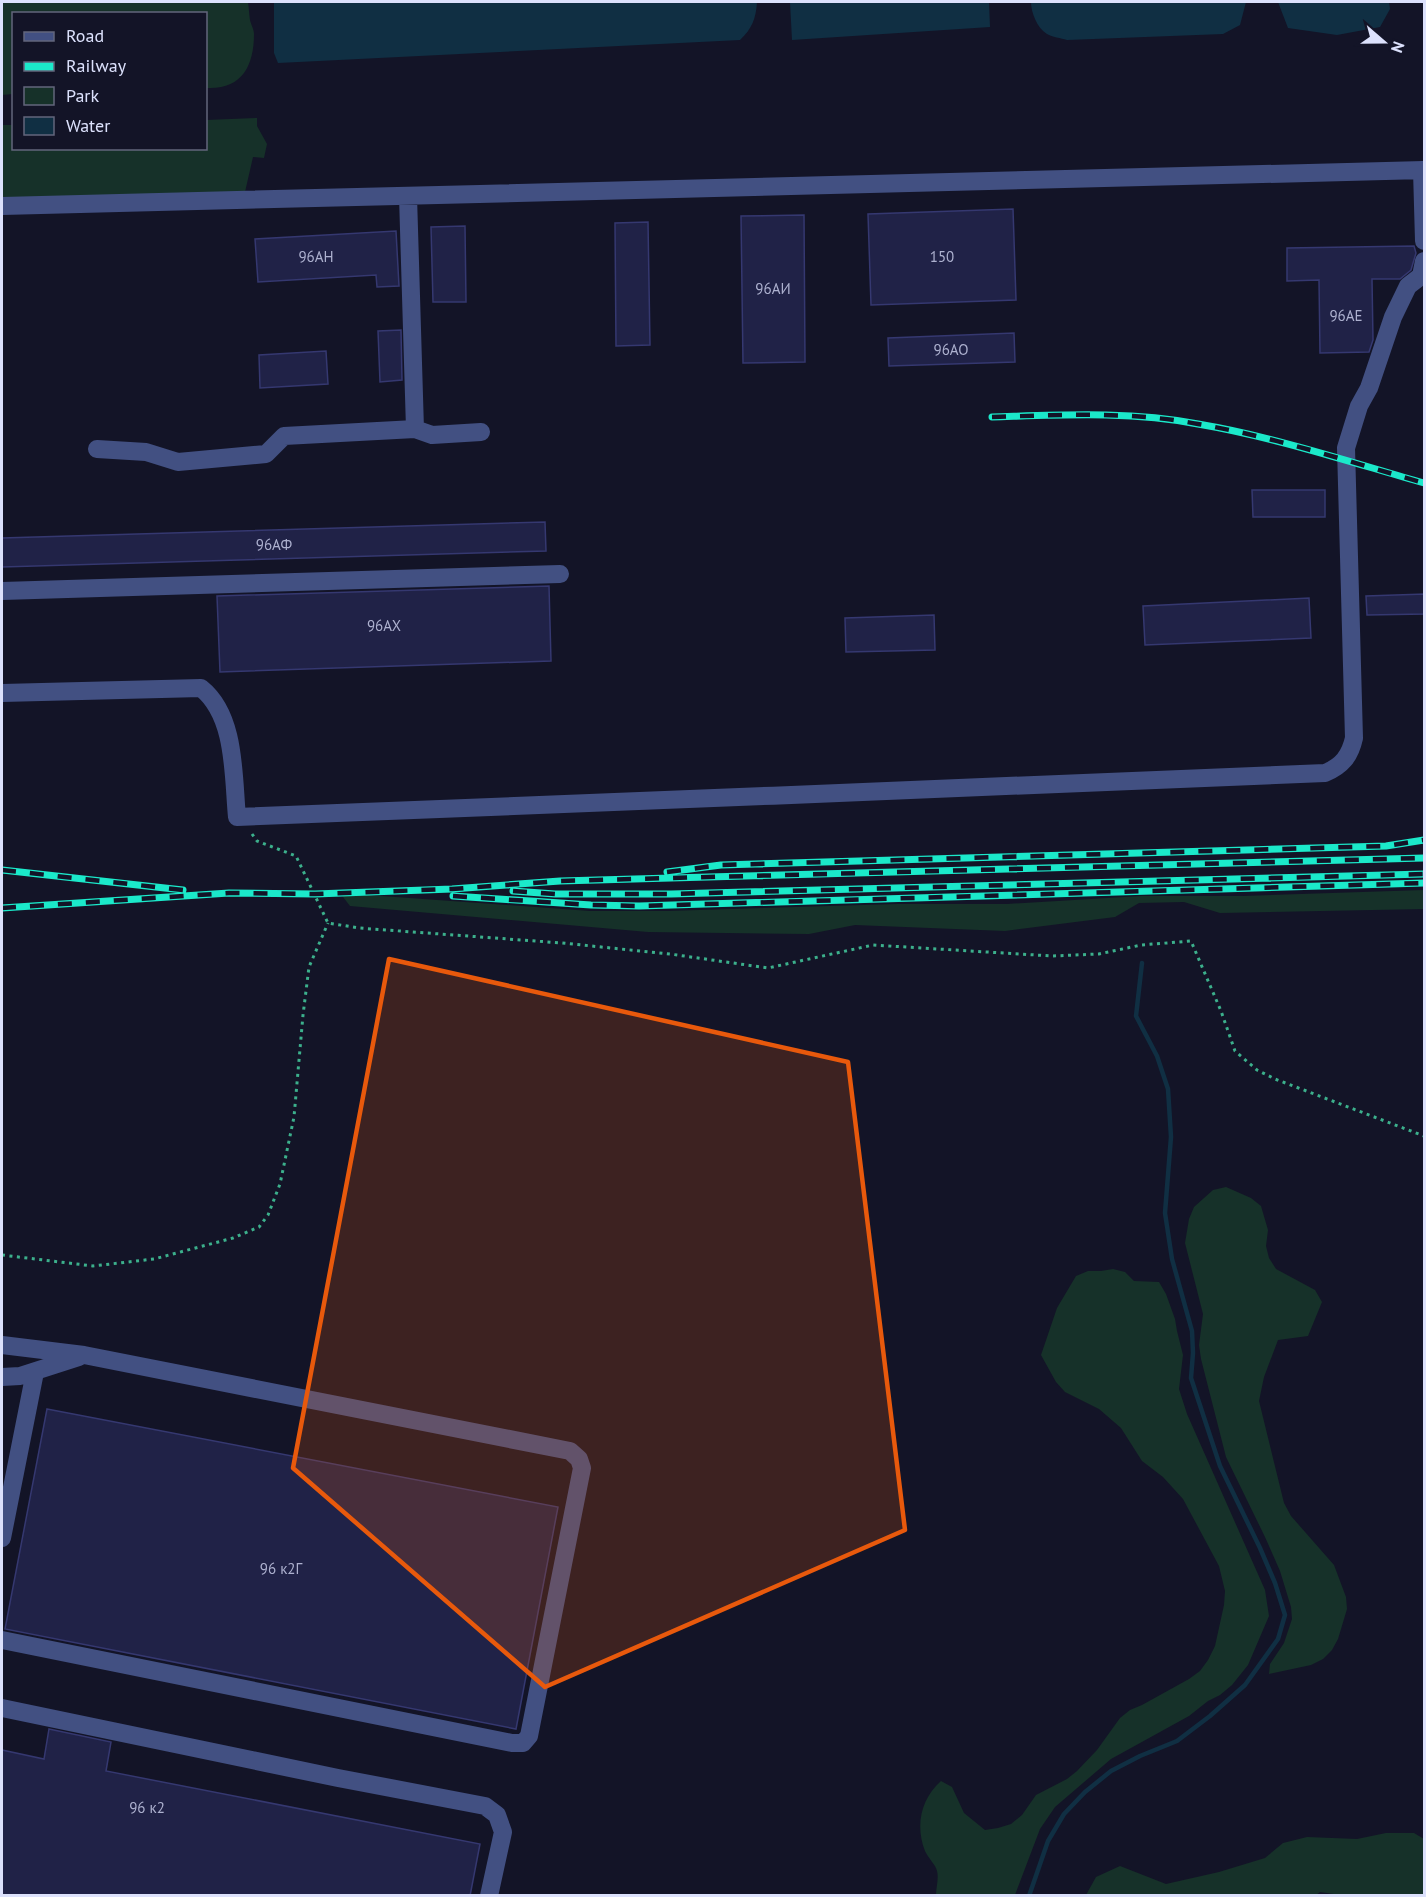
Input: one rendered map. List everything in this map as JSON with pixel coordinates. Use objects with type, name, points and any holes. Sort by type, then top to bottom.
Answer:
[{"type":"street","points":[[2,206],[1423,170],[1425,242]]},
{"type":"street","points":[[408,196],[415,429]]},
{"type":"street","points":[[2,693],[201,688],[221,711],[226,726],[237,817],[537,803],[1095,784],[1325,773],[1337,768],[1347,758],[1354,738],[1346,448],[1359,406],[1370,388],[1393,317],[1408,286],[1421,276],[1425,261]]},
{"type":"street","points":[[97,449],[146,452],[178,462],[266,454],[284,436],[415,429],[432,435],[481,432]]},
{"type":"street","points":[[2,591],[560,574]]},
{"type":"street","points":[[2,1345],[84,1355],[570,1451],[579,1459],[582,1468],[529,1736],[523,1743],[512,1743],[2,1640]]},
{"type":"street","points":[[2,1377],[20,1376],[84,1355]]},
{"type":"street","points":[[2,1538],[34,1372]]},
{"type":"street","points":[[2,1708],[485,1806],[497,1815],[502,1832],[489,1896]]},
{"type":"path","points":[[2,1255],[93,1266],[154,1259],[233,1238],[258,1227],[268,1215],[280,1184],[294,1117],[309,967],[328,923],[296,856],[257,841],[237,817]]},
{"type":"path","points":[[328,923],[359,928],[562,943],[768,968],[873,945],[1052,956],[1099,954],[1141,945],[1191,942],[1221,1011],[1235,1051],[1257,1070],[1425,1136]]},
{"type":"highlighted area","points":[[389,959],[848,1062],[905,1530],[545,1687],[293,1468]]},
{"type":"green space","points":[[2,2],[248,2],[254,34],[248,66],[237,80],[218,88],[207,88],[207,12],[12,12],[12,94],[2,95]]},
{"type":"green space","points":[[257,118],[257,126],[267,144],[264,158],[253,157],[245,192],[2,201],[2,125],[12,125],[12,150],[207,150],[207,120]]},
{"type":"green space","points":[[1424,890],[1424,909],[1220,913],[1184,902],[1139,903],[1115,917],[1005,931],[855,925],[809,934],[648,932],[350,906],[340,893],[590,911],[667,911],[897,904],[1007,904],[1141,896],[1243,896]]},
{"type":"green space","points":[[1226,1187],[1251,1198],[1261,1206],[1268,1230],[1266,1246],[1269,1258],[1276,1269],[1315,1290],[1322,1302],[1308,1336],[1278,1340],[1264,1377],[1259,1401],[1284,1503],[1291,1516],[1334,1565],[1346,1597],[1347,1609],[1338,1639],[1323,1659],[1311,1665],[1269,1674],[1270,1664],[1284,1643],[1292,1619],[1291,1607],[1280,1571],[1226,1457],[1201,1359],[1199,1345],[1203,1314],[1185,1243],[1189,1219],[1194,1207],[1213,1190]]},
{"type":"green space","points":[[1113,1269],[1125,1272],[1134,1281],[1159,1282],[1166,1294],[1175,1319],[1183,1355],[1179,1389],[1187,1414],[1265,1590],[1269,1616],[1248,1665],[1232,1685],[1189,1716],[1111,1759],[1055,1807],[1040,1829],[1015,1895],[936,1895],[937,1871],[925,1851],[920,1822],[929,1796],[941,1781],[952,1787],[964,1813],[985,1830],[1011,1824],[1022,1815],[1036,1795],[1067,1779],[1077,1771],[1097,1750],[1120,1718],[1130,1710],[1200,1671],[1215,1646],[1225,1591],[1219,1566],[1183,1499],[1163,1477],[1142,1461],[1121,1428],[1099,1409],[1065,1392],[1056,1382],[1041,1355],[1057,1308],[1076,1276],[1088,1271]]},
{"type":"green space","points":[[1386,1833],[1414,1833],[1424,1839],[1424,1895],[1347,1896],[1320,1892],[1315,1896],[1086,1895],[1096,1877],[1120,1866],[1166,1884],[1219,1872],[1265,1858],[1283,1843],[1307,1837],[1357,1839]]},
{"type":"water","points":[[274,2],[757,2],[753,23],[740,40],[278,63],[274,53]]},
{"type":"water","points":[[790,2],[989,2],[990,27],[792,40]]},
{"type":"water","points":[[1031,2],[1246,2],[1240,25],[1223,34],[1067,40],[1051,36],[1040,28],[1035,20]]},
{"type":"water","points":[[1278,2],[1389,2],[1390,9],[1380,27],[1337,35],[1288,28]]},
{"type":"building","points":[[1013,209],[1016,300],[871,305],[868,214]]},
{"type":"building","points":[[804,215],[805,362],[743,363],[741,216]]},
{"type":"building","points":[[648,222],[650,345],[616,346],[615,223]]},
{"type":"building","points":[[465,226],[466,302],[433,302],[431,227]]},
{"type":"building","points":[[396,231],[399,286],[377,287],[376,275],[258,282],[255,239]]},
{"type":"building","points":[[1414,246],[1416,253],[1411,270],[1400,279],[1372,279],[1373,340],[1369,352],[1320,353],[1319,280],[1287,281],[1287,248]]},
{"type":"building","points":[[401,330],[402,380],[380,382],[378,331]]},
{"type":"building","points":[[1014,333],[1015,362],[889,366],[888,338]]},
{"type":"building","points":[[326,351],[328,384],[260,388],[259,355]]},
{"type":"building","points":[[1252,490],[1325,490],[1325,517],[1253,517]]},
{"type":"building","points":[[545,522],[546,551],[2,567],[2,538]]},
{"type":"building","points":[[549,586],[551,661],[220,672],[217,596]]},
{"type":"building","points":[[1425,594],[1425,614],[1367,615],[1366,596]]},
{"type":"building","points":[[1309,598],[1311,638],[1145,645],[1143,606]]},
{"type":"building","points":[[934,615],[935,650],[846,652],[845,618]]},
{"type":"building","points":[[47,1409],[558,1507],[516,1729],[5,1629]]},
{"type":"building","points":[[49,1729],[111,1742],[106,1771],[480,1844],[470,1896],[2,1896],[2,1750],[44,1759]]},
{"type":"waterway","points":[[1029,1896],[1048,1841],[1064,1814],[1085,1792],[1111,1771],[1177,1741],[1245,1685],[1278,1639],[1285,1615],[1275,1583],[1260,1548],[1220,1466],[1191,1378],[1192,1331],[1172,1259],[1165,1213],[1171,1137],[1168,1089],[1157,1056],[1136,1016],[1142,963]]},
{"type":"railway","points":[[992,417],[1095,415],[1172,420],[1227,429],[1284,443],[1424,483]]},
{"type":"railway","points":[[667,872],[721,865],[1386,846],[1424,840]]},
{"type":"railway","points":[[2,908],[229,893],[315,894],[452,889],[560,881],[1424,858]]},
{"type":"railway","points":[[2,870],[183,890]]},
{"type":"railway","points":[[513,891],[555,894],[671,894],[1424,874]]},
{"type":"railway","points":[[453,896],[639,906],[1424,883]]}]
